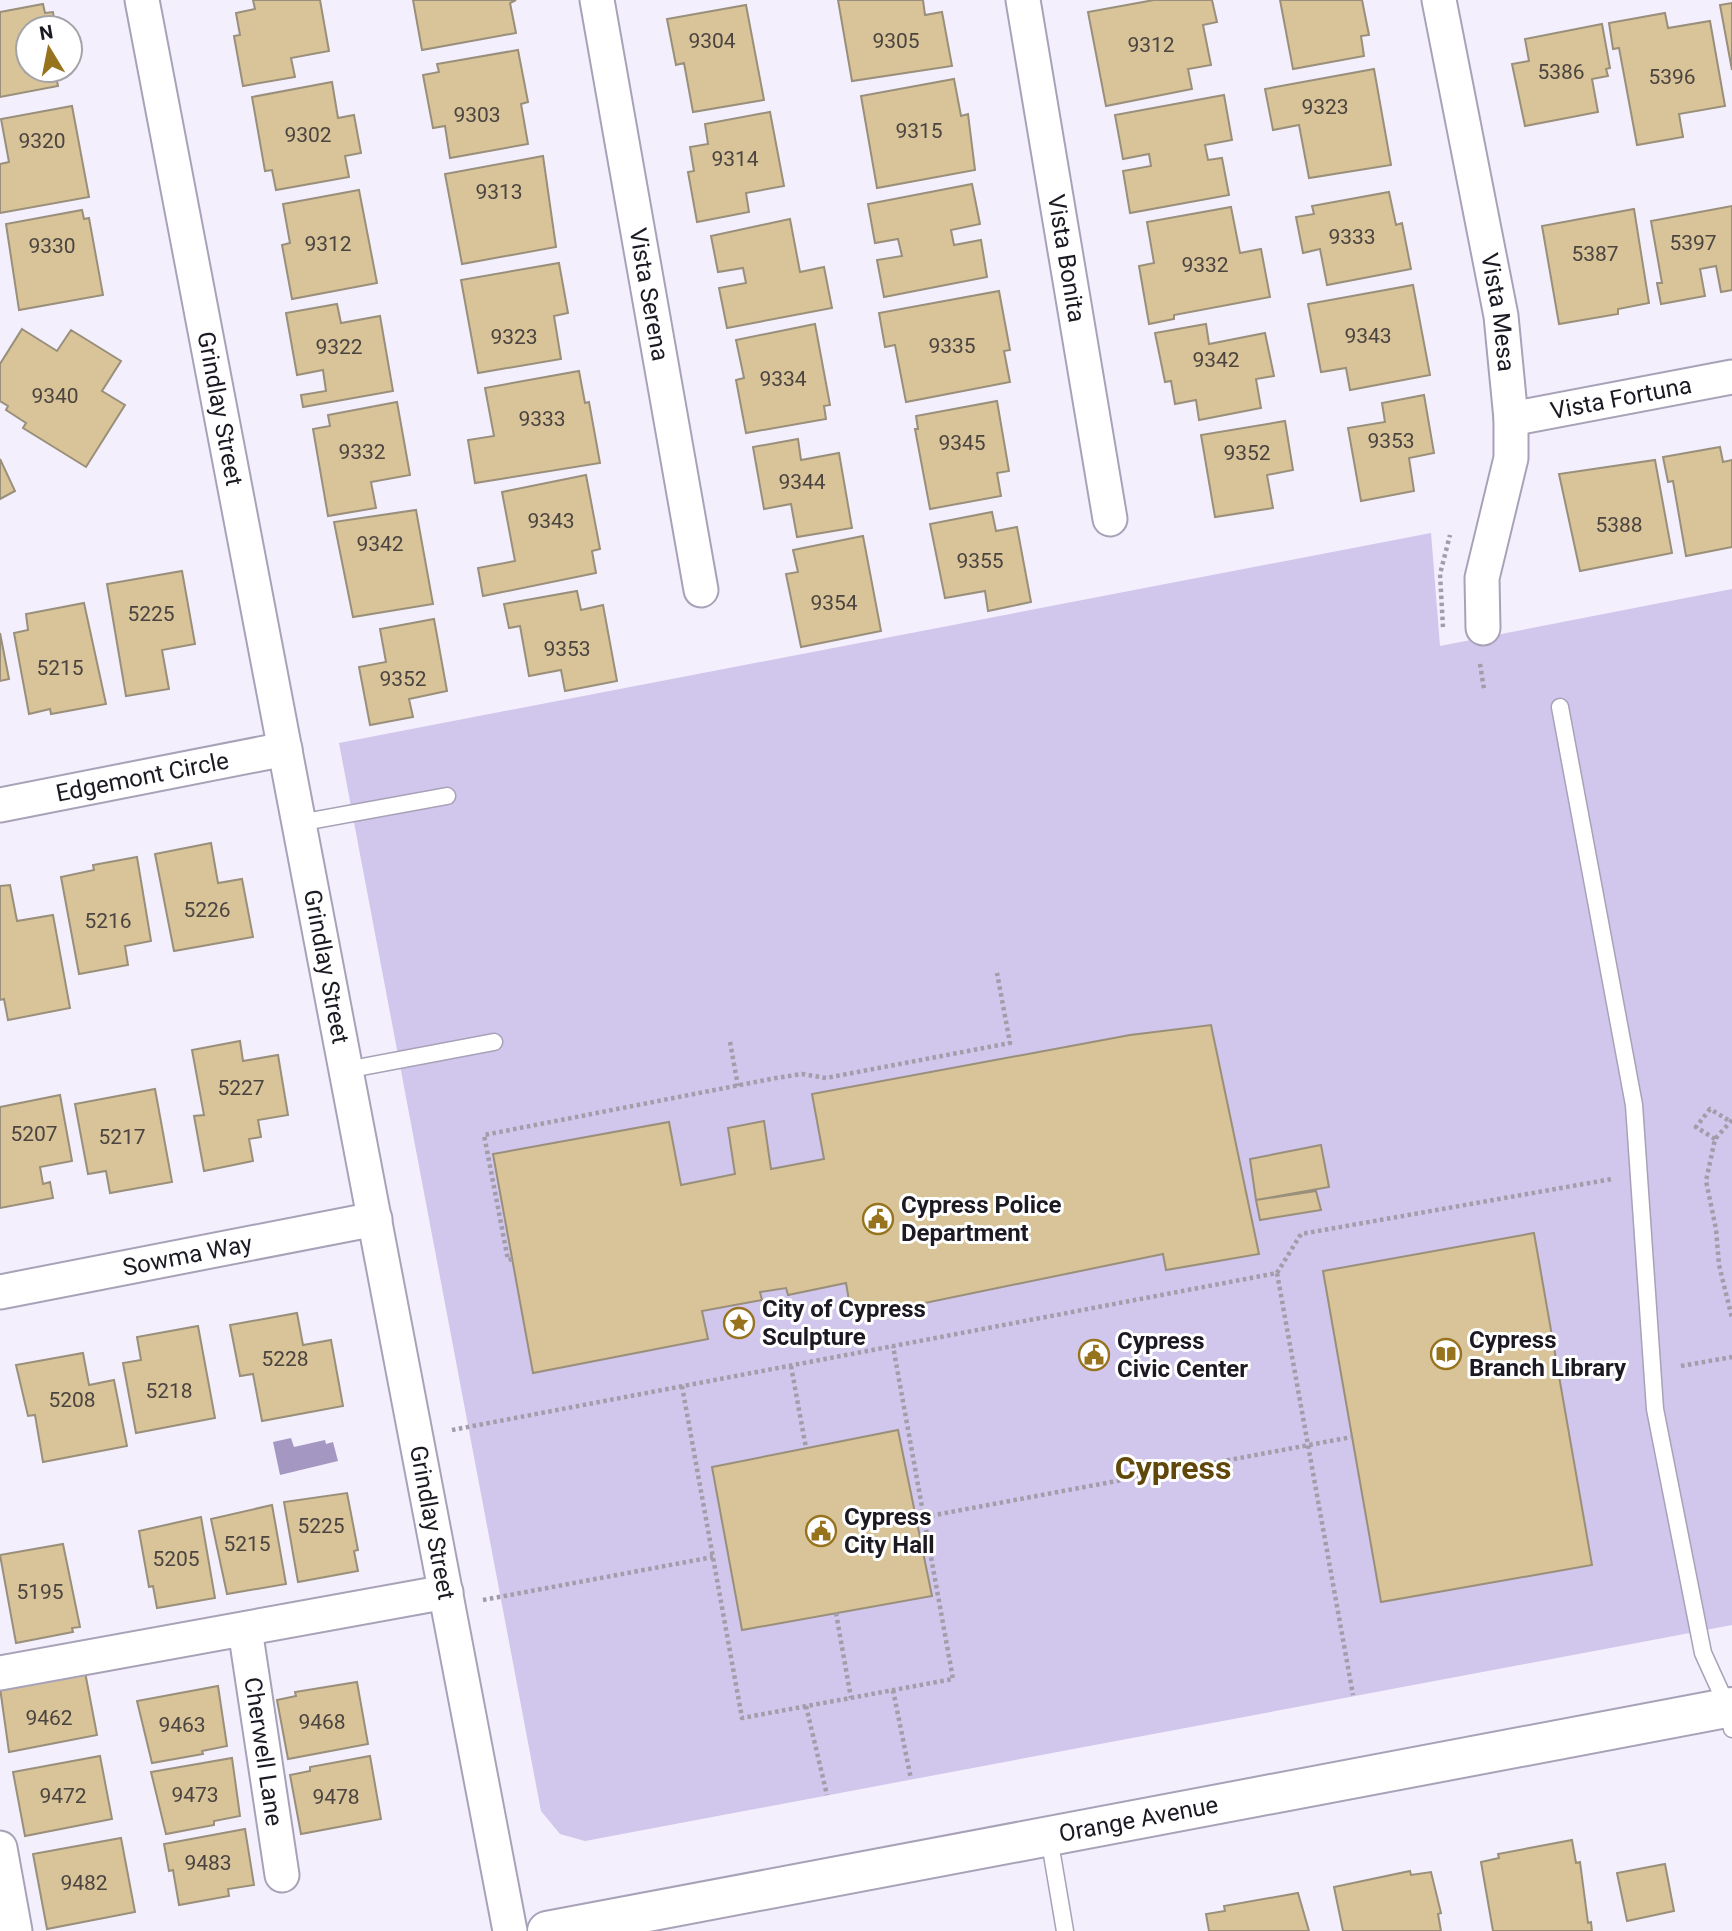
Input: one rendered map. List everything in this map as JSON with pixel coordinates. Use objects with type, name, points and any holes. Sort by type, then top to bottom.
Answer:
[{"type":"main road","name":"Orange Avenue","points":[[547,1931],[1049,1836],[1731,1714]]},
{"type":"street","name":"Grindlay Street","points":[[142,0],[510,1931]]},
{"type":"street","name":"Vista Serena","points":[[597,0],[701,590]]},
{"type":"street","name":"Vista Bonita","points":[[1023,0],[1110,519]]},
{"type":"street","name":"Vista Mesa","points":[[1440,0],[1501,316],[1511,419],[1511,458],[1482,578],[1483,628]]},
{"type":"street","name":"Vista Fortuna","points":[[1511,419],[1732,377]]},
{"type":"street","name":"Edgemont Circle","points":[[0,805],[285,749]]},
{"type":"street","name":"Sowma Way","points":[[0,1292],[375,1219]]},
{"type":"street","points":[[0,1673],[244,1629],[447,1599]]},
{"type":"street","name":"Cherwell Lane","points":[[244,1629],[282,1875]]},
{"type":"street","points":[[0,1848],[15,1931]]},
{"type":"lane","points":[[1560,707],[1634,1105],[1655,1409],[1703,1653],[1731,1714]]},
{"type":"lane","points":[[299,823],[447,796]]},
{"type":"lane","points":[[346,1070],[494,1042]]},
{"type":"lane","points":[[1049,1836],[1065,1931]]},
{"type":"path","points":[[512,1259],[508,1260],[484,1135],[802,1074],[826,1078],[1010,1042],[997,972]]},
{"type":"path","points":[[730,1042],[738,1086]]},
{"type":"path","points":[[1715,1139],[1696,1127],[1710,1109],[1730,1120],[1715,1139],[1706,1181],[1716,1229],[1719,1265],[1732,1318]]},
{"type":"path","points":[[1353,1695],[1277,1273],[1301,1234],[1613,1179]]},
{"type":"path","points":[[416,1436],[1277,1273]]},
{"type":"path","points":[[681,1386],[742,1718],[953,1679],[893,1346]]},
{"type":"path","points":[[1653,1370],[1732,1357]]},
{"type":"path","points":[[791,1366],[806,1448]]},
{"type":"path","points":[[924,1517],[1352,1437]]},
{"type":"path","points":[[447,1599],[713,1557]]},
{"type":"path","points":[[836,1613],[851,1698]]},
{"type":"path","points":[[893,1690],[911,1779]]},
{"type":"path","points":[[806,1706],[827,1795]]},
{"type":"shaded area","name":"Cypress Civic Center","points":[[1431,533],[1440,646],[1732,589],[1732,1625],[585,1841],[560,1834],[541,1811],[339,743]]},
{"type":"shaded area","points":[[291,1438],[294,1447],[325,1440],[326,1444],[333,1442],[338,1461],[280,1475],[273,1442]]},
{"type":"building","points":[[253,0],[320,0],[329,51],[291,58],[295,77],[243,86],[234,36],[240,35],[236,13],[255,9]]},
{"type":"building","points":[[413,0],[516,0],[510,3],[516,33],[422,50]]},
{"type":"building","points":[[838,0],[923,0],[925,15],[942,12],[952,66],[852,81]]},
{"type":"building","points":[[1154,0],[1212,0],[1217,22],[1203,25],[1211,65],[1188,69],[1192,89],[1106,106],[1088,12]]},
{"type":"building","points":[[1280,0],[1362,0],[1369,35],[1361,36],[1364,56],[1293,69]]},
{"type":"building","points":[[1732,3],[1732,70],[1720,5]]},
{"type":"building","points":[[43,4],[45,13],[53,12],[53,14],[14,14],[14,84],[58,86],[0,97],[0,12]]},
{"type":"building","points":[[746,5],[764,100],[693,112],[684,63],[676,65],[667,19]]},
{"type":"building","points":[[1665,13],[1668,28],[1710,21],[1725,106],[1679,114],[1683,137],[1637,145],[1619,48],[1613,49],[1609,23]]},
{"type":"building","points":[[1602,24],[1610,68],[1606,69],[1608,76],[1592,79],[1598,112],[1525,126],[1512,64],[1529,61],[1525,39]]},
{"type":"building","points":[[518,50],[528,102],[521,104],[528,144],[450,158],[445,126],[433,128],[423,75],[439,72],[437,64]]},
{"type":"building","points":[[1374,69],[1391,165],[1309,178],[1299,125],[1273,130],[1265,89]]},
{"type":"building","points":[[954,79],[961,116],[968,114],[975,170],[877,188],[861,96]]},
{"type":"building","points":[[332,82],[338,118],[354,115],[361,153],[345,156],[349,177],[276,190],[272,170],[265,171],[252,97]]},
{"type":"building","points":[[1224,95],[1232,140],[1205,145],[1208,160],[1222,158],[1229,195],[1130,213],[1123,171],[1151,166],[1149,154],[1123,159],[1115,115]]},
{"type":"building","points":[[72,106],[89,197],[0,213],[0,164],[9,162],[1,119]]},
{"type":"building","points":[[770,112],[784,186],[746,193],[749,212],[697,222],[688,172],[694,171],[690,147],[708,144],[705,124]]},
{"type":"building","points":[[543,156],[556,247],[462,264],[445,174]]},
{"type":"building","points":[[972,184],[980,224],[951,230],[954,245],[981,240],[987,277],[884,297],[877,260],[902,256],[898,239],[875,243],[868,204]]},
{"type":"building","points":[[359,190],[377,283],[292,299],[282,245],[290,243],[283,204]]},
{"type":"building","points":[[1389,192],[1396,225],[1402,223],[1411,269],[1327,285],[1320,249],[1303,253],[1296,217],[1314,214],[1312,206]]},
{"type":"building","points":[[1732,206],[1732,290],[1721,292],[1716,266],[1700,269],[1705,296],[1661,304],[1657,283],[1662,283],[1651,221]]},
{"type":"building","points":[[1231,207],[1240,253],[1261,249],[1270,297],[1174,315],[1174,319],[1149,324],[1139,266],[1154,263],[1147,222]]},
{"type":"building","points":[[1634,209],[1649,303],[1618,309],[1618,314],[1559,324],[1542,226]]},
{"type":"building","points":[[82,210],[84,219],[89,218],[103,295],[19,310],[6,224]]},
{"type":"building","points":[[790,219],[800,272],[824,267],[832,308],[727,328],[719,288],[746,283],[743,268],[718,272],[711,236]]},
{"type":"building","points":[[559,263],[568,313],[554,316],[561,359],[478,373],[461,280]]},
{"type":"building","points":[[1413,285],[1430,375],[1350,390],[1346,368],[1321,372],[1308,304]]},
{"type":"building","points":[[999,291],[1010,350],[1004,351],[1010,382],[906,402],[895,345],[885,347],[879,313]]},
{"type":"building","points":[[337,304],[341,323],[380,316],[393,391],[303,407],[301,395],[326,391],[323,370],[297,375],[286,313]]},
{"type":"building","points":[[815,324],[830,405],[824,406],[826,419],[746,433],[736,380],[744,378],[736,340]]},
{"type":"building","points":[[1206,324],[1209,344],[1265,333],[1274,376],[1256,379],[1261,408],[1199,420],[1196,400],[1175,404],[1171,381],[1165,382],[1155,333]]},
{"type":"building","points":[[22,329],[57,351],[71,330],[121,361],[102,391],[125,405],[86,467],[23,428],[26,423],[6,410],[8,406],[0,401],[0,364]]},
{"type":"building","points":[[579,371],[585,403],[589,402],[600,463],[475,483],[468,440],[494,436],[485,388]]},
{"type":"building","points":[[1424,395],[1434,453],[1409,458],[1414,491],[1361,501],[1348,428],[1385,422],[1382,403]]},
{"type":"building","points":[[997,401],[1009,471],[997,473],[1001,496],[930,509],[915,429],[918,429],[916,416]]},
{"type":"building","points":[[397,402],[410,475],[371,482],[376,508],[328,516],[313,429],[330,426],[328,415]]},
{"type":"building","points":[[1285,421],[1293,470],[1267,475],[1273,508],[1215,517],[1201,435]]},
{"type":"building","points":[[798,439],[801,460],[839,453],[852,528],[797,537],[791,504],[764,509],[753,447]]},
{"type":"building","points":[[1720,447],[1723,462],[1732,460],[1732,547],[1686,556],[1673,481],[1668,482],[1663,457]]},
{"type":"building","points":[[0,459],[15,491],[0,499]]},
{"type":"building","points":[[1655,460],[1672,553],[1580,571],[1559,474]]},
{"type":"building","points":[[586,475],[600,549],[592,551],[596,573],[483,596],[478,568],[515,561],[502,492]]},
{"type":"building","points":[[416,510],[433,604],[353,617],[334,522]]},
{"type":"building","points":[[992,512],[996,531],[1017,527],[1031,602],[988,611],[985,591],[945,598],[930,524]]},
{"type":"building","points":[[863,536],[881,631],[801,647],[786,574],[798,572],[793,550]]},
{"type":"building","points":[[182,571],[195,644],[162,650],[169,689],[126,696],[107,584]]},
{"type":"building","points":[[577,591],[581,610],[603,605],[617,681],[565,691],[561,670],[529,676],[520,626],[509,628],[504,604]]},
{"type":"building","points":[[84,603],[106,704],[51,714],[50,709],[29,714],[14,633],[28,630],[26,614]]},
{"type":"building","points":[[434,619],[447,691],[409,699],[413,717],[370,725],[359,667],[386,662],[380,629]]},
{"type":"building","points":[[0,633],[9,679],[0,681]]},
{"type":"building","points":[[211,843],[218,883],[242,879],[253,937],[174,951],[155,854]]},
{"type":"building","points":[[137,857],[151,941],[125,946],[128,965],[79,974],[61,877],[94,870],[93,865]]},
{"type":"building","points":[[10,885],[17,921],[53,915],[70,1008],[8,1020],[4,999],[0,1000],[0,886]]},
{"type":"building","name":"Cypress Police Department","points":[[1211,1025],[1259,1254],[1166,1270],[1163,1254],[852,1318],[846,1283],[788,1295],[786,1288],[760,1292],[762,1300],[702,1311],[708,1339],[533,1373],[493,1154],[669,1122],[681,1185],[735,1174],[728,1128],[764,1121],[771,1169],[824,1159],[812,1094],[1130,1035]]},
{"type":"building","points":[[240,1041],[243,1061],[278,1055],[288,1115],[258,1120],[261,1137],[249,1139],[253,1161],[204,1171],[194,1116],[204,1115],[192,1050]]},
{"type":"building","points":[[155,1089],[172,1182],[110,1193],[106,1171],[88,1174],[75,1104]]},
{"type":"building","points":[[60,1095],[72,1161],[40,1167],[43,1184],[50,1182],[53,1198],[0,1208],[0,1107]]},
{"type":"building","points":[[1321,1145],[1329,1187],[1256,1200],[1250,1159]]},
{"type":"building","points":[[1316,1191],[1321,1210],[1260,1220],[1256,1200]]},
{"type":"building","name":"Cypress Branch Library","points":[[1534,1233],[1592,1565],[1381,1602],[1323,1271]]},
{"type":"building","points":[[297,1313],[303,1345],[331,1340],[343,1406],[262,1421],[253,1374],[240,1376],[230,1325]]},
{"type":"building","points":[[198,1326],[215,1418],[136,1433],[123,1363],[141,1360],[137,1337]]},
{"type":"building","points":[[83,1353],[89,1385],[114,1380],[127,1446],[43,1462],[35,1415],[28,1416],[16,1365]]},
{"type":"building","name":"Cypress City Hall","points":[[898,1430],[932,1596],[742,1630],[712,1467]]},
{"type":"building","points":[[347,1493],[358,1550],[354,1551],[358,1571],[298,1582],[284,1502]]},
{"type":"building","points":[[272,1505],[286,1584],[227,1594],[211,1519]]},
{"type":"building","points":[[201,1517],[215,1598],[157,1608],[153,1586],[149,1587],[139,1531]]},
{"type":"building","points":[[63,1544],[80,1627],[72,1628],[73,1632],[16,1643],[0,1555]]},
{"type":"building","points":[[85,1672],[97,1735],[9,1752],[0,1688]]},
{"type":"building","points":[[357,1682],[368,1744],[288,1759],[277,1700],[296,1696],[295,1692]]},
{"type":"building","points":[[218,1686],[227,1746],[202,1751],[203,1754],[152,1763],[137,1701]]},
{"type":"building","points":[[100,1756],[112,1819],[25,1836],[13,1772]]},
{"type":"building","points":[[370,1756],[381,1819],[301,1834],[290,1775],[310,1771],[310,1767]]},
{"type":"building","points":[[232,1758],[240,1816],[214,1821],[214,1825],[166,1834],[151,1772]]},
{"type":"building","points":[[245,1829],[254,1885],[228,1889],[229,1896],[179,1905],[173,1870],[169,1871],[164,1844]]},
{"type":"building","points":[[121,1838],[135,1912],[47,1929],[33,1854]]},
{"type":"building","points":[[1572,1840],[1576,1863],[1580,1862],[1588,1923],[1591,1922],[1592,1931],[1493,1931],[1481,1862],[1499,1858],[1498,1854]]},
{"type":"building","points":[[1665,1864],[1674,1911],[1627,1921],[1617,1873]]},
{"type":"building","points":[[1410,1871],[1411,1875],[1431,1872],[1441,1913],[1438,1914],[1441,1931],[1343,1931],[1334,1887]]},
{"type":"building","points":[[1298,1893],[1309,1931],[1209,1931],[1206,1914],[1225,1911],[1224,1906]]},
{"type":"place","name":"Cypress Police Department","points":[[878,1219]]},
{"type":"place","name":"City of Cypress Sculpture","points":[[739,1323]]},
{"type":"place","name":"Cypress Branch Library","points":[[1446,1354]]},
{"type":"place","name":"Cypress Civic Center","points":[[1094,1355]]},
{"type":"place","name":"Cypress City Hall","points":[[821,1531]]},
{"type":"district","name":"Cypress","points":[[1173,1468]]}]
